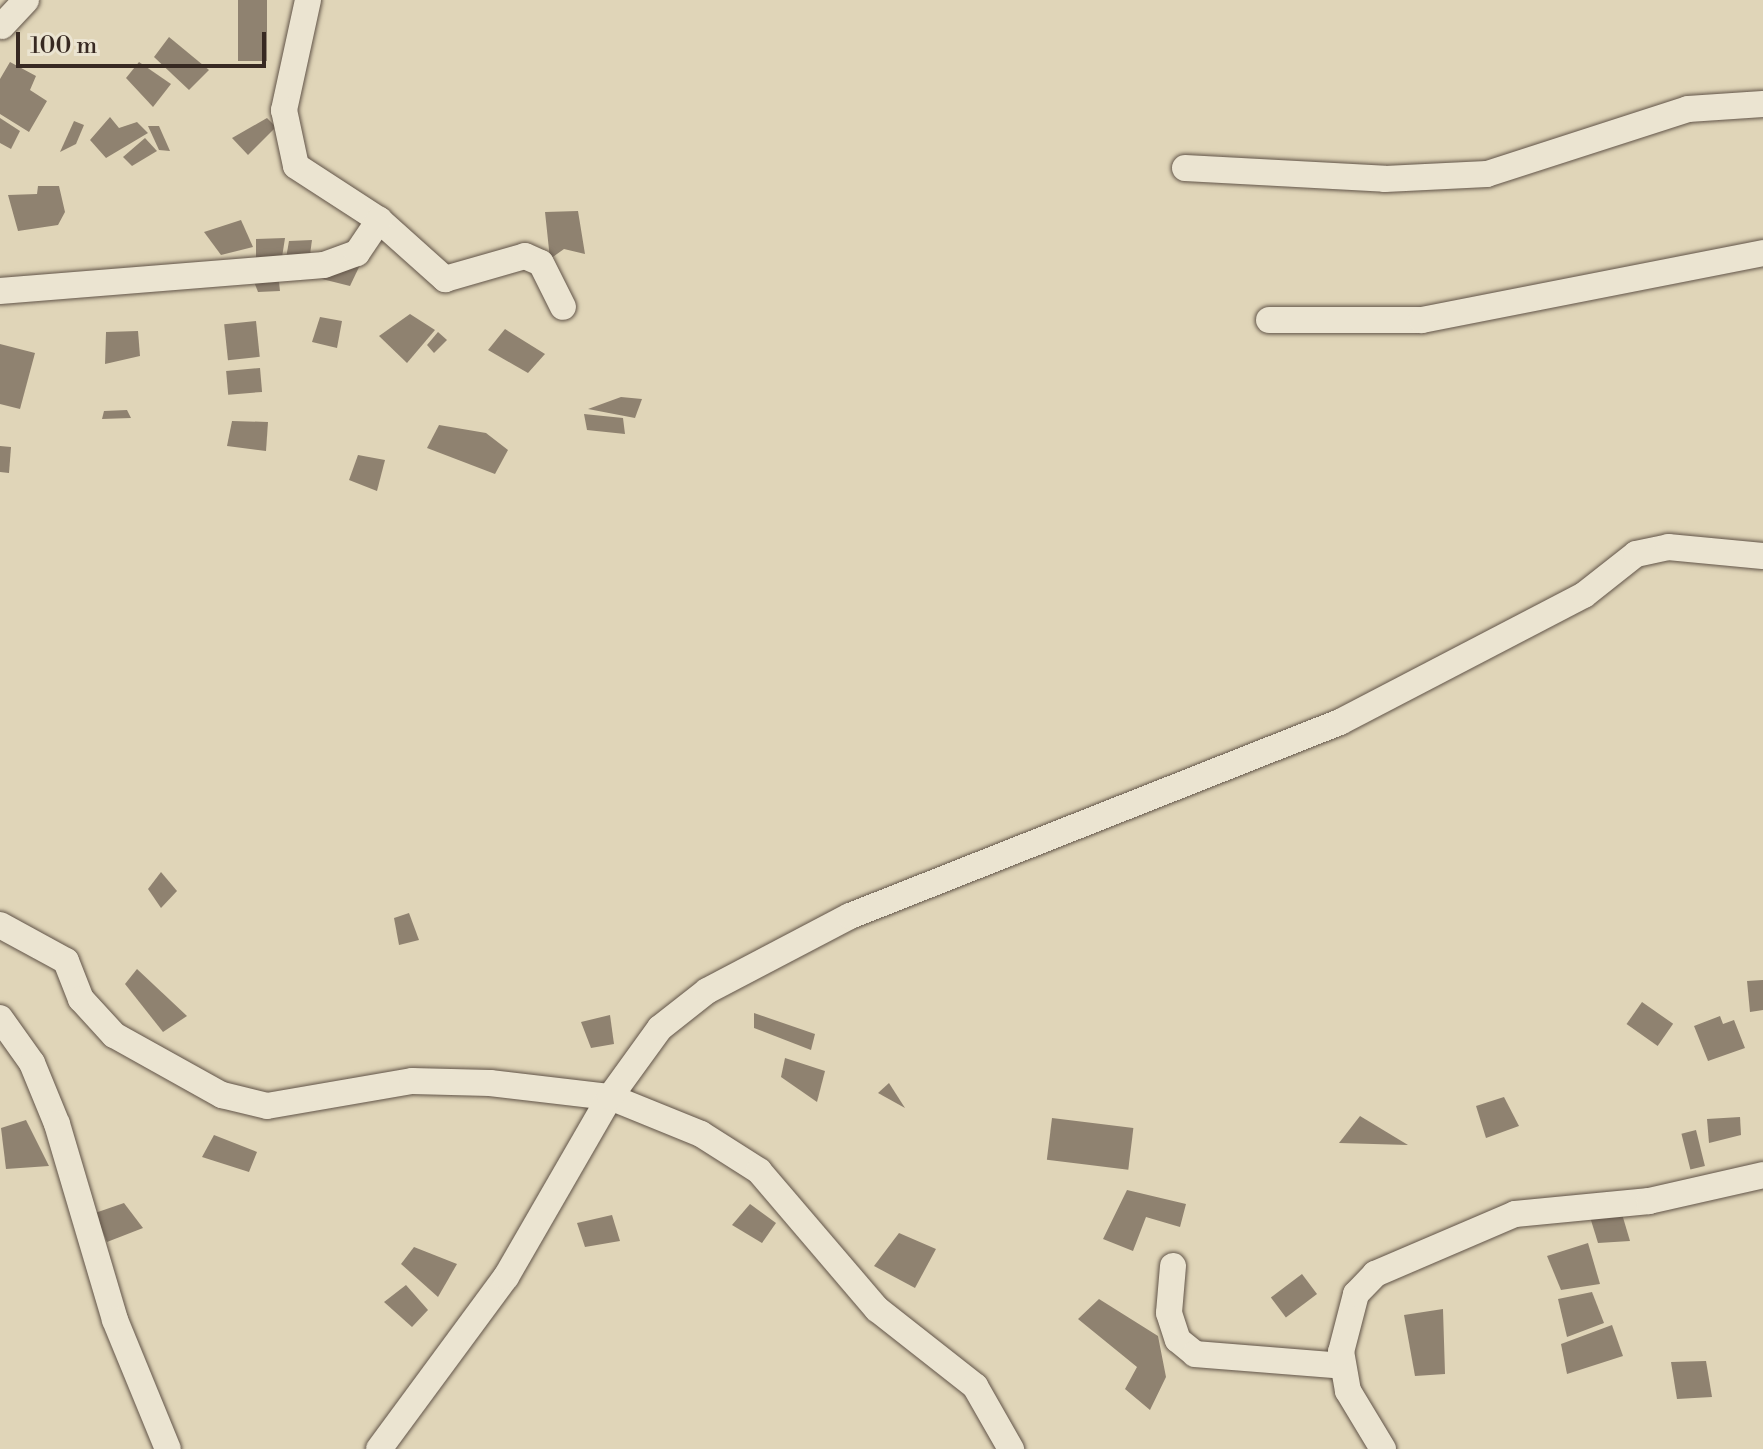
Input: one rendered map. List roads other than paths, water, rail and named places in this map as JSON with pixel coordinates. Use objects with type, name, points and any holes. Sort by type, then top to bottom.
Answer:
[{"type":"street","points":[[2,26],[26,0]]},
{"type":"street","points":[[308,0],[284,110],[285,137],[296,166],[379,220],[445,279],[504,259],[533,259],[563,307]]},
{"type":"street","points":[[1185,168],[1385,179],[1487,174],[1688,109],[1763,104]]},
{"type":"street","points":[[0,291],[324,265],[357,253],[379,220]]},
{"type":"street","points":[[1269,320],[1422,320],[1763,253]]},
{"type":"street","points":[[379,1449],[499,1289],[610,1097],[660,1028],[707,991],[850,916],[1340,722],[1584,595],[1636,554],[1681,547],[1763,556]]},
{"type":"street","points":[[0,925],[66,961],[81,999],[114,1035],[222,1095],[267,1106],[412,1081],[610,1097],[701,1134],[759,1171],[877,1309],[944,1354],[975,1386],[1011,1449]]},
{"type":"street","points":[[0,1018],[32,1063],[57,1124],[115,1320],[168,1449]]},
{"type":"street","points":[[1383,1449],[1348,1391],[1343,1366],[1347,1319],[1356,1294],[1375,1274],[1515,1214],[1649,1201],[1763,1175]]},
{"type":"street","points":[[1173,1266],[1169,1313],[1178,1340],[1195,1354],[1343,1366]]}]
